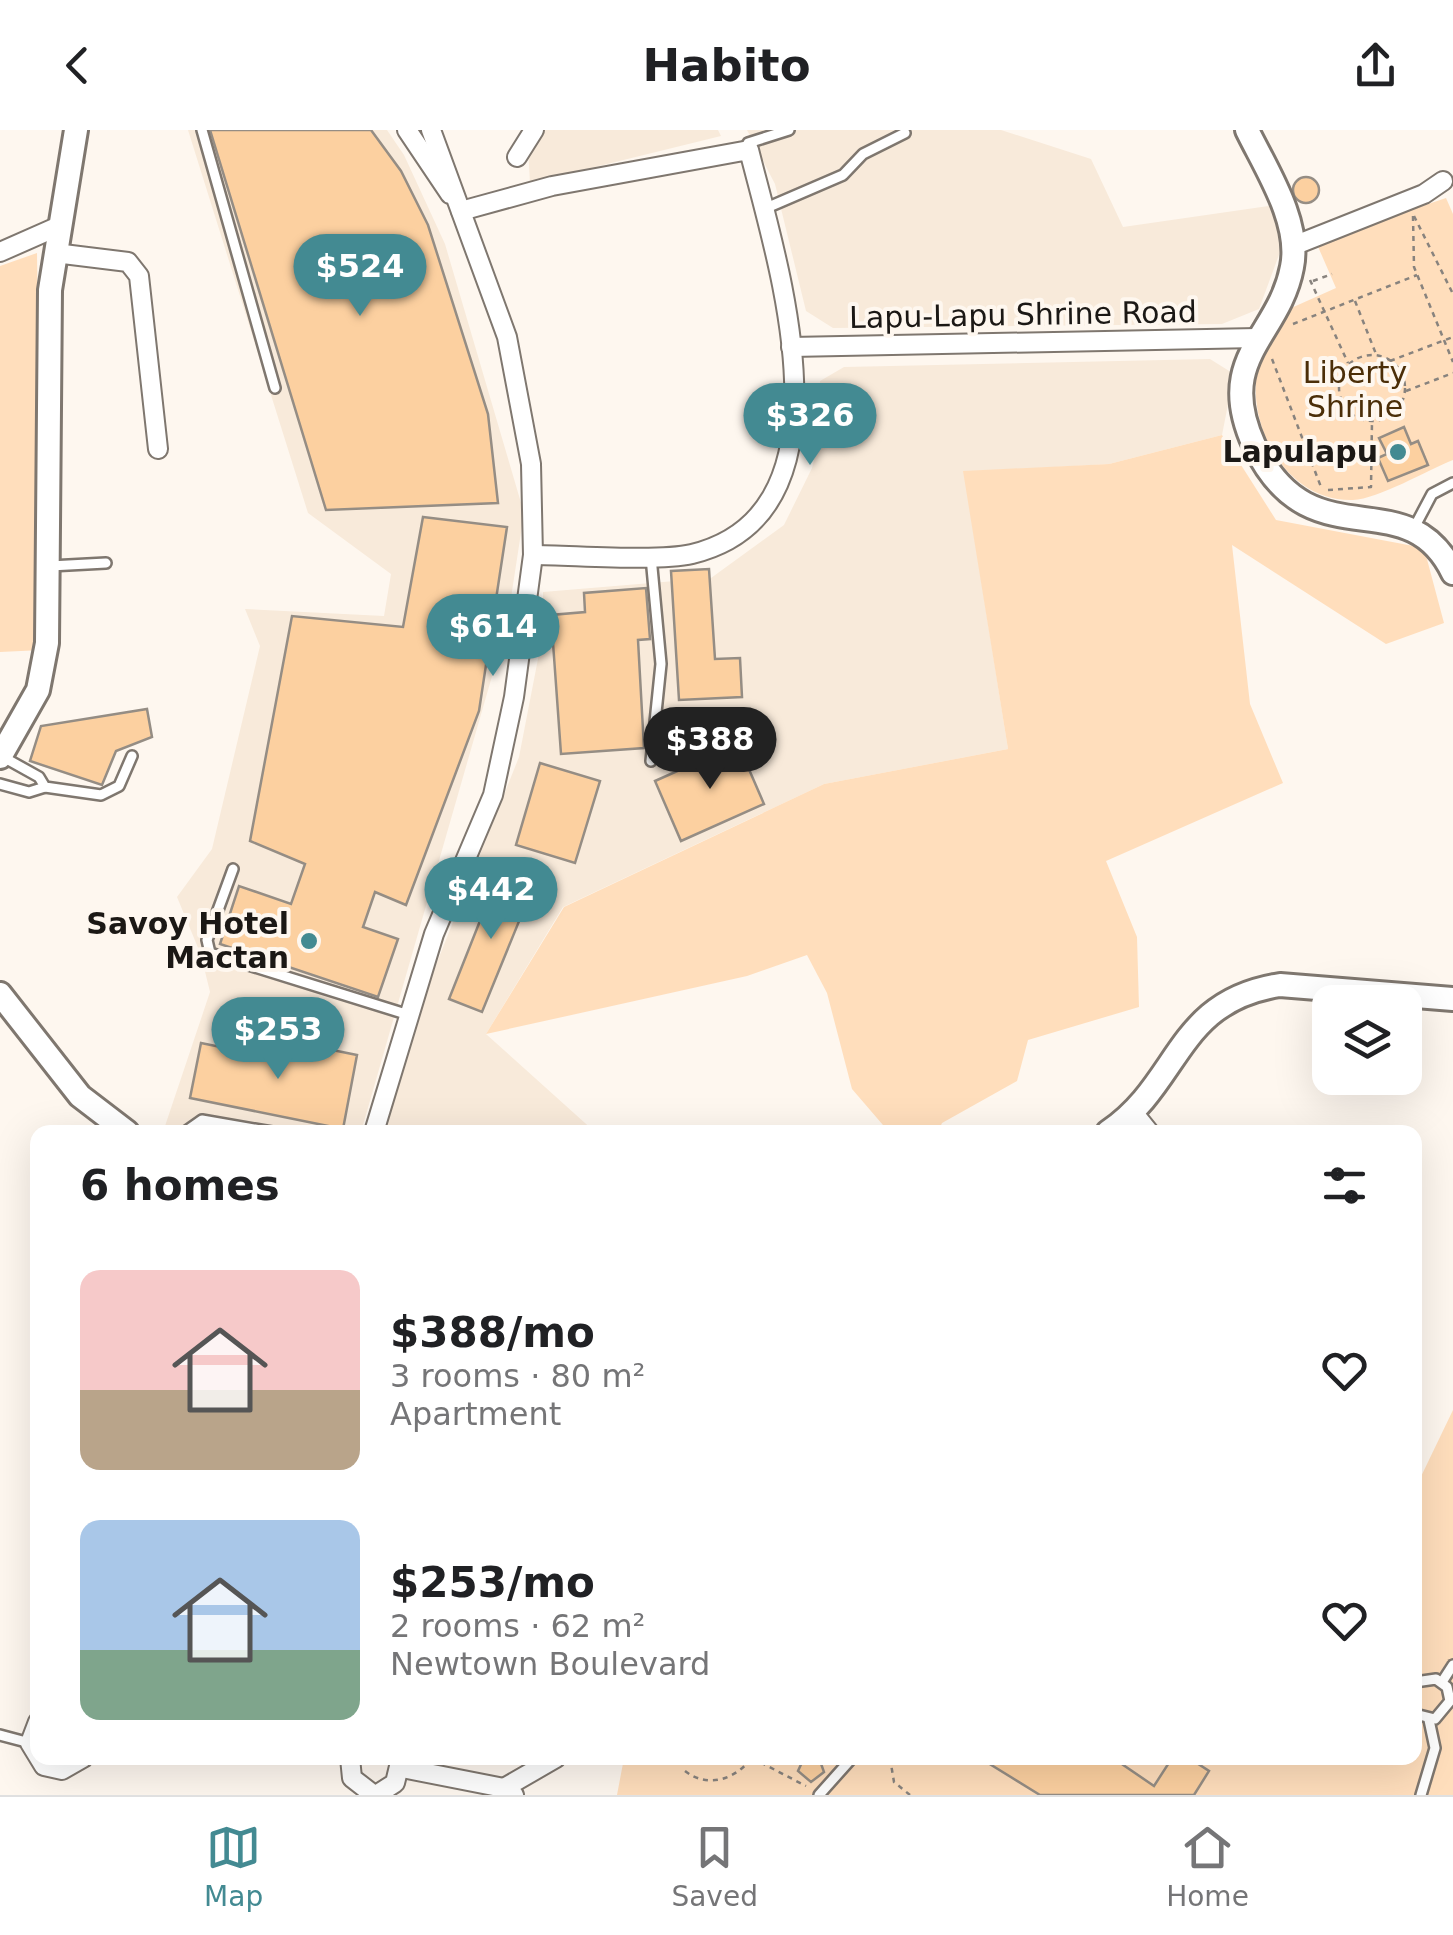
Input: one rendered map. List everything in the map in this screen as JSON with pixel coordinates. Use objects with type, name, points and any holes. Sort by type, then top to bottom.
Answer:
[{"type":"street","points":[[0,756],[42,675],[50,290],[76,130]]},
{"type":"street","points":[[407,130],[462,211]]},
{"type":"street","points":[[376,1125],[434,934],[492,795],[514,697],[533,555],[531,464],[507,337],[431,130]]},
{"type":"street","points":[[516,157],[534,130]]},
{"type":"street","points":[[1247,130],[1279,196],[1293,246],[1268,341],[1244,367],[1242,406],[1254,444],[1276,482],[1302,506],[1414,529],[1445,556],[1453,573]]},
{"type":"street","points":[[462,211],[568,182],[748,147],[764,209],[791,346],[795,433],[767,504],[735,537],[690,554],[533,555]]},
{"type":"street","points":[[1293,246],[1424,194],[1442,180]]},
{"type":"street","points":[[0,252],[59,226]]},
{"type":"street","points":[[55,253],[128,262],[139,276],[158,449]]},
{"type":"street","name":"Lapu-Lapu Shrine Road","points":[[791,346],[1268,341]]},
{"type":"street","points":[[1116,1125],[1132,1110],[1206,1015],[1224,1002],[1254,989],[1280,985],[1312,995]]},
{"type":"street","points":[[0,994],[80,1096],[118,1125]]},
{"type":"street","points":[[1422,999],[1453,999]]},
{"type":"street","points":[[1132,1110],[1144,1125]]},
{"type":"street","points":[[45,1765],[53,1770],[75,1765]]},
{"type":"street","points":[[351,1765],[352,1778],[375,1795],[395,1783],[400,1765]]},
{"type":"street","points":[[409,1765],[509,1791],[546,1765]]},
{"type":"lane","points":[[202,130],[276,388]]},
{"type":"lane","points":[[742,130],[748,147],[790,130]]},
{"type":"lane","points":[[764,209],[843,175],[863,154],[904,133]]},
{"type":"lane","points":[[1414,529],[1432,494],[1453,483]]},
{"type":"lane","points":[[650,554],[661,664],[651,761]]},
{"type":"lane","points":[[47,566],[106,562]]},
{"type":"lane","points":[[0,756],[38,776],[44,787]]},
{"type":"lane","points":[[0,784],[29,792],[44,787],[110,794],[125,776],[132,756]]},
{"type":"lane","points":[[232,869],[207,940],[210,952],[409,1015]]},
{"type":"lane","points":[[195,1125],[202,1120],[231,1125]]},
{"type":"lane","points":[[1442,1682],[1453,1665]]},
{"type":"lane","points":[[1422,1680],[1430,1677],[1442,1682],[1449,1694],[1451,1719]]},
{"type":"lane","points":[[1429,1720],[1448,1707]]},
{"type":"lane","points":[[1422,1717],[1429,1720]]},
{"type":"lane","points":[[1420,1795],[1435,1748],[1429,1720]]},
{"type":"lane","points":[[0,1735],[30,1743]]},
{"type":"lane","points":[[821,1793],[846,1765]]},
{"type":"path","points":[[1453,294],[1413,214],[1417,275],[1453,362]]},
{"type":"path","points":[[1312,281],[1332,274]]},
{"type":"path","points":[[1285,328],[1417,275]]},
{"type":"path","points":[[1321,300],[1349,365],[1340,385],[1342,400],[1351,413],[1372,421],[1396,410],[1405,392],[1402,374],[1390,361],[1376,356],[1349,365]]},
{"type":"path","points":[[1354,300],[1376,356]]},
{"type":"path","points":[[1390,361],[1453,337]]},
{"type":"path","points":[[1268,341],[1322,488],[1337,492],[1371,487],[1372,421]]},
{"type":"path","points":[[1405,392],[1453,374]]},
{"type":"path","points":[[685,1771],[701,1780],[721,1779],[746,1765]]},
{"type":"path","points":[[764,1765],[821,1793]]},
{"type":"path","points":[[891,1765],[894,1782],[910,1795]]},
{"type":"shaded area","points":[[188,130],[387,130],[404,155],[445,244],[524,513],[507,624],[363,1125],[165,1125],[210,992],[201,955],[177,897],[212,849],[260,646],[245,609],[384,616],[391,574],[308,513]]},
{"type":"shaded area","points":[[527,130],[718,130],[721,136],[530,183]]},
{"type":"shaded area","points":[[747,130],[1001,130],[1091,159],[1123,227],[1275,205],[1280,252],[1259,309],[1222,324],[833,328],[806,311],[775,184]]},
{"type":"shaded area","points":[[1210,359],[1234,374],[1222,435],[1109,464],[964,472],[1008,749],[824,784],[563,907],[486,1034],[587,1125],[387,1125],[412,1025],[519,757],[543,633],[543,592],[711,578],[784,525],[812,468],[819,440],[820,381],[844,367]]},
{"type":"green space","name":"Liberty Shrine","points":[[1446,198],[1453,214],[1453,460],[1389,490],[1353,500],[1329,497],[1308,488],[1275,455],[1258,410],[1259,362],[1280,313],[1336,288],[1316,242]]},
{"type":"green space","points":[[37,253],[42,650],[0,652],[0,266]]},
{"type":"green space","points":[[1222,435],[1276,520],[1424,548],[1444,623],[1386,644],[1232,545],[1250,704],[1283,783],[1106,861],[1137,937],[1139,1007],[1028,1040],[1017,1081],[941,1125],[883,1125],[852,1089],[827,993],[807,955],[747,976],[486,1034],[564,907],[824,784],[1008,749],[963,471],[1109,464]]},
{"type":"green space","points":[[1453,1410],[1453,1795],[617,1795],[623,1765],[1422,1765],[1422,1474]]},
{"type":"building","points":[[210,130],[371,130],[401,171],[428,225],[488,414],[498,503],[326,510]]},
{"type":"building","points":[[1306,177],[1315,181],[1319,190],[1315,199],[1306,203],[1297,199],[1293,190],[1297,181]]},
{"type":"building","points":[[1404,427],[1411,444],[1418,441],[1428,465],[1388,481],[1378,458],[1387,454],[1379,438]]},
{"type":"building","points":[[423,517],[507,527],[479,711],[406,905],[375,892],[363,927],[398,939],[378,997],[220,944],[239,886],[291,904],[305,864],[250,841],[292,616],[403,627]]},
{"type":"building","points":[[709,569],[715,659],[740,658],[742,697],[679,700],[671,571]]},
{"type":"building","points":[[646,588],[650,639],[638,640],[644,748],[561,754],[551,615],[585,612],[584,593]]},
{"type":"building","points":[[147,709],[152,737],[116,751],[102,785],[30,761],[41,726]]},
{"type":"building","points":[[738,744],[764,804],[681,841],[655,781]]},
{"type":"building","points":[[540,763],[600,781],[575,863],[516,845]]},
{"type":"building","points":[[499,873],[533,887],[482,1012],[449,999]]},
{"type":"building","points":[[278,1039],[357,1055],[344,1125],[323,1125],[190,1098],[201,1043],[274,1058]]},
{"type":"building","points":[[801,1765],[822,1765],[824,1772],[811,1782],[798,1771]]},
{"type":"building","points":[[991,1765],[1123,1765],[1154,1786],[1168,1765],[1200,1765],[1209,1771],[1194,1795],[1040,1795]]},
{"type":"place","name":"Lapulapu","points":[[1398,452]]},
{"type":"place","name":"Savoy Hotel Mactan","points":[[309,941]]}]
